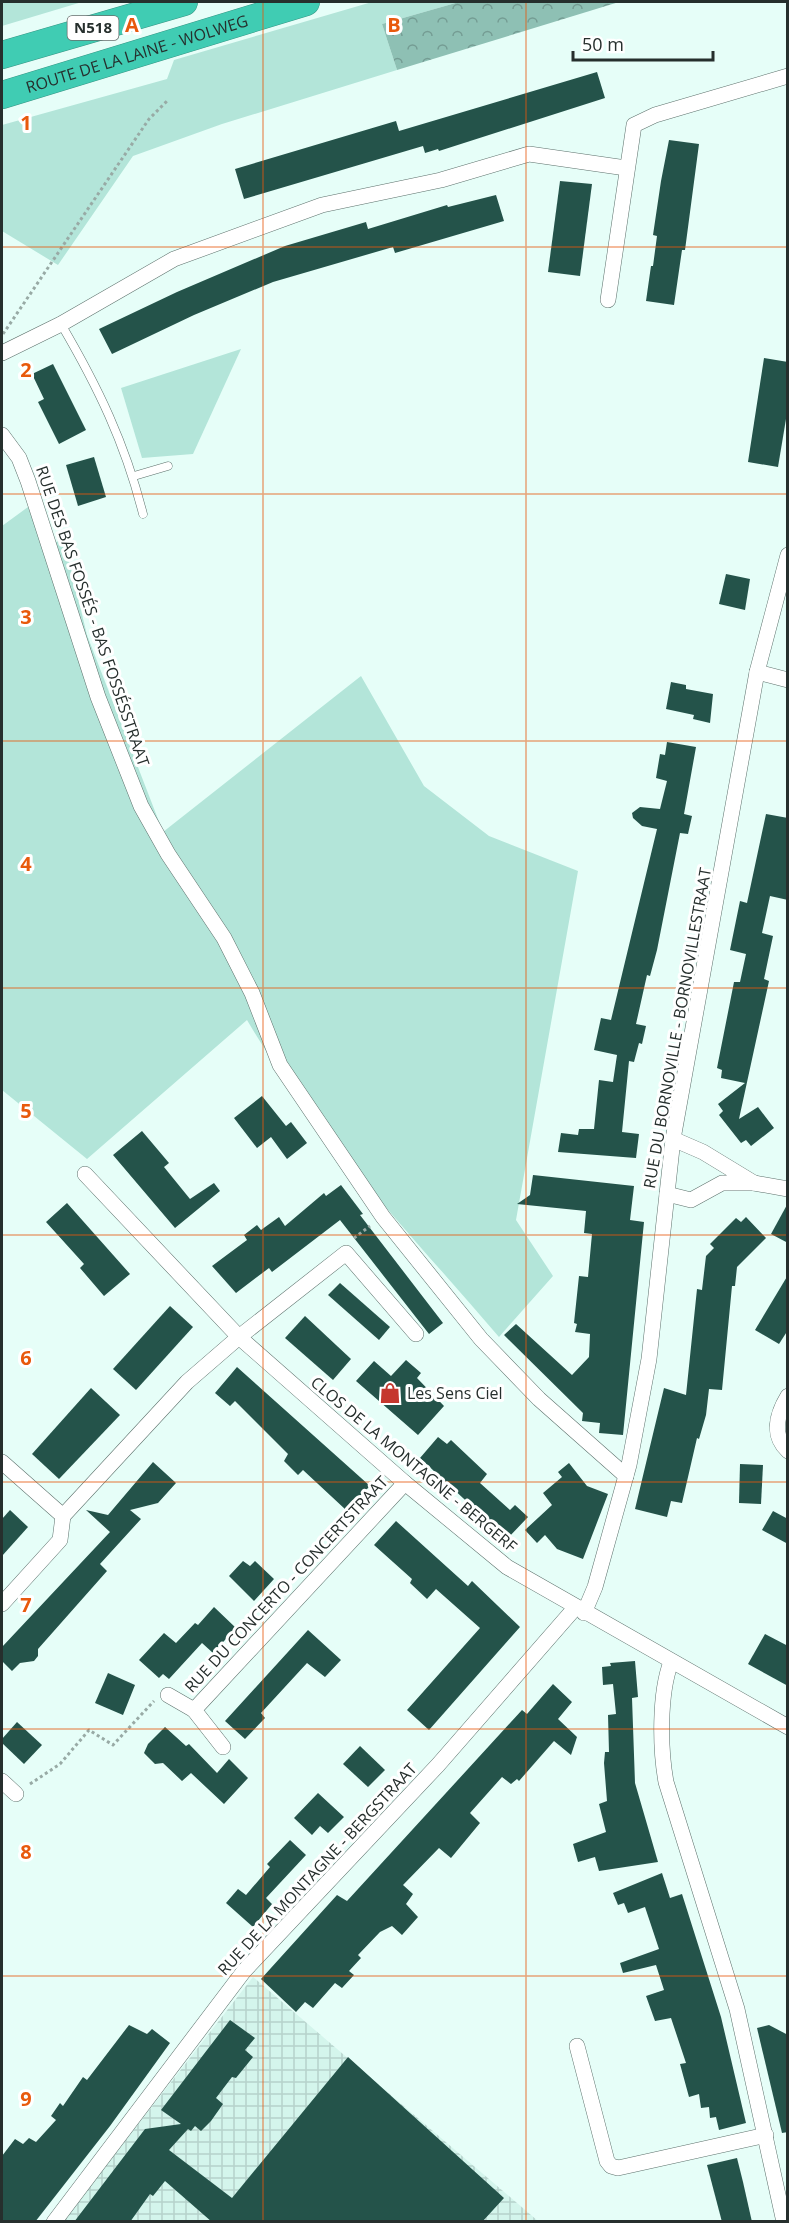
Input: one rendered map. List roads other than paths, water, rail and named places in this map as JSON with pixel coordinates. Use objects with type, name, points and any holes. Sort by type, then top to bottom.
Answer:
[{"type":"highway","name":"N518","points":[[2,56],[184,2]]},
{"type":"highway","name":"ROUTE DE LA LAINE - WOLWEG","points":[[2,95],[306,2]]},
{"type":"street","points":[[608,300],[634,126],[641,121],[787,77]]},
{"type":"street","points":[[2,353],[60,324],[174,259],[322,205],[441,180],[529,154],[626,168]]},
{"type":"street","name":"RUE DES BAS FOSSÉS - BAS FOSSÉSSTRAAT","points":[[2,435],[19,458],[35,500],[98,697],[141,806],[168,854],[224,938],[252,993],[280,1065],[383,1217],[488,1347],[539,1399],[626,1476]]},
{"type":"street","name":"RUE DU BORNOVILLE - BORNOVILLESTRAAT","points":[[580,1610],[599,1575],[626,1476],[649,1359],[673,1139],[757,672],[788,555]]},
{"type":"street","points":[[757,672],[788,680]]},
{"type":"street","points":[[673,1139],[703,1152],[754,1182]]},
{"type":"street","name":"CLOS DE LA MONTAGNE - BERGERF","points":[[85,1174],[239,1337],[405,1483],[507,1567],[788,1727]]},
{"type":"street","points":[[667,1194],[691,1200],[722,1183],[754,1182],[788,1189]]},
{"type":"street","points":[[2,1605],[60,1540],[63,1516],[187,1382],[239,1337],[346,1253],[416,1334]]},
{"type":"street","points":[[788,1396],[779,1413],[777,1426],[781,1444],[788,1452]]},
{"type":"street","points":[[2,1462],[63,1516]]},
{"type":"street","name":"RUE DU CONCERTO - CONCERTSTRAAT","points":[[194,1710],[405,1483]]},
{"type":"street","name":"RUE DE LA MONTAGNE - BERGSTRAAT","points":[[54,2222],[244,1971],[580,1610]]},
{"type":"street","points":[[671,1662],[664,1693],[663,1750],[666,1782],[734,1995],[784,2222]]},
{"type":"street","name":"RUE DU CONCERTO - CONCERTSTRAAT","points":[[168,1695],[194,1710],[223,1747]]},
{"type":"street","points":[[2,1780],[16,1794]]},
{"type":"street","points":[[577,2046],[607,2161],[611,2166],[618,2168],[766,2135]]},
{"type":"lane","points":[[60,324],[96,383],[118,433],[134,476],[143,514]]},
{"type":"lane","points":[[134,476],[168,466]]},
{"type":"place","name":"Les Sens Ciel","points":[[390,1393]]}]
